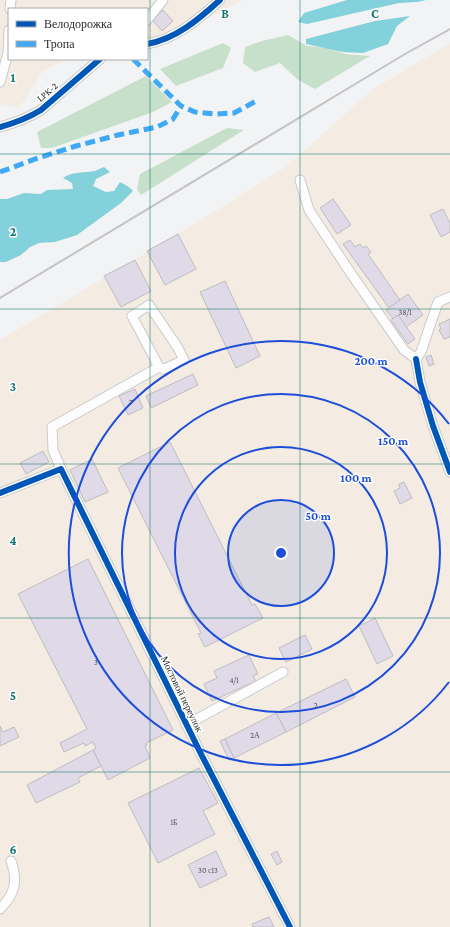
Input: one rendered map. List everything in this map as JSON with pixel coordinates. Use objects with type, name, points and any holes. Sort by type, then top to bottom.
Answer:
[{"type":"street","points":[[148,19],[163,0]]},
{"type":"street","points":[[148,44],[171,37],[197,20],[220,0]]},
{"type":"street","points":[[0,82],[8,53]]},
{"type":"street","name":"LPK-2","points":[[0,127],[32,116],[41,110],[99,60]]},
{"type":"street","points":[[300,180],[310,210],[350,272],[404,350],[416,359],[420,382],[430,419],[450,472]]},
{"type":"street","points":[[416,359],[421,352],[438,302],[450,297]]},
{"type":"street","points":[[149,305],[178,348],[184,360],[164,369],[159,367],[132,316],[149,305]]},
{"type":"street","name":"Мостовой переулок","points":[[159,367],[52,427],[53,450],[60,469],[186,725],[290,927]]},
{"type":"street","points":[[0,493],[60,469]]},
{"type":"street","points":[[186,725],[283,672]]},
{"type":"street","points":[[0,909],[12,894],[14,886],[15,878],[12,860]]},
{"type":"shaded area","points":[[0,0],[243,0],[160,43],[148,42],[148,8],[8,8],[8,60],[66,60],[43,71],[19,108],[0,104]]},
{"type":"shaded area","points":[[450,43],[450,927],[0,927],[0,340],[209,215],[287,166],[373,89]]},
{"type":"green space","points":[[288,35],[307,46],[328,48],[345,54],[370,56],[315,89],[298,80],[280,63],[255,72],[243,63],[245,47],[262,41]]},
{"type":"green space","points":[[223,43],[231,48],[223,68],[176,86],[160,69]]},
{"type":"green space","points":[[146,76],[172,102],[153,112],[52,148],[41,148],[37,132]]},
{"type":"green space","points":[[227,128],[244,130],[141,195],[137,189],[140,174]]},
{"type":"water","points":[[347,0],[426,0],[399,3],[307,24],[298,22],[304,13]]},
{"type":"water","points":[[410,16],[397,26],[388,44],[363,53],[343,52],[306,44],[306,39],[375,21]]},
{"type":"water","points":[[104,167],[110,172],[96,179],[93,186],[106,192],[114,191],[120,182],[129,187],[133,191],[121,203],[77,235],[55,242],[39,243],[30,247],[21,255],[6,262],[0,262],[0,199],[7,199],[24,193],[41,194],[47,190],[73,189],[72,183],[63,178],[71,174],[95,171]]},
{"type":"building","points":[[163,10],[173,21],[162,31],[152,20]]},
{"type":"building","points":[[333,199],[351,225],[337,234],[320,208]]},
{"type":"building","points":[[443,209],[450,223],[450,232],[441,237],[430,215]]},
{"type":"building","points":[[178,234],[196,269],[165,285],[147,251]]},
{"type":"building","points":[[350,240],[355,247],[360,244],[363,248],[366,246],[371,252],[368,254],[400,300],[389,308],[343,244]]},
{"type":"building","points":[[135,260],[151,291],[121,307],[104,276]]},
{"type":"building","points":[[225,281],[260,356],[236,368],[200,292]]},
{"type":"building","points":[[408,294],[423,315],[406,327],[398,315],[393,319],[386,310]]},
{"type":"building","points":[[398,315],[415,339],[408,344],[391,320]]},
{"type":"building","points":[[450,319],[450,337],[444,339],[439,330],[441,329],[439,324]]},
{"type":"building","points":[[431,355],[434,364],[429,366],[426,357]]},
{"type":"building","points":[[193,374],[198,385],[151,408],[146,396]]},
{"type":"building","points":[[135,389],[143,408],[128,415],[119,396]]},
{"type":"building","points":[[170,442],[252,605],[255,604],[263,618],[205,647],[198,634],[201,633],[118,468]]},
{"type":"building","points":[[43,451],[49,462],[26,474],[20,463]]},
{"type":"building","points":[[92,459],[108,492],[85,502],[70,470]]},
{"type":"building","points":[[404,482],[412,498],[400,504],[394,491],[400,488],[399,484]]},
{"type":"building","points":[[88,559],[173,730],[146,743],[147,745],[145,746],[150,758],[108,780],[93,750],[96,748],[93,742],[85,746],[84,743],[64,752],[60,743],[87,729],[18,594]]},
{"type":"building","points":[[375,618],[393,656],[377,664],[359,626]]},
{"type":"building","points":[[305,635],[312,649],[286,662],[279,648]]},
{"type":"building","points":[[249,655],[258,674],[253,676],[256,681],[212,701],[204,684],[217,678],[214,671]]},
{"type":"building","points":[[346,679],[355,697],[286,732],[276,713]]},
{"type":"building","points":[[276,713],[286,732],[234,758],[225,739]]},
{"type":"building","points":[[0,726],[3,732],[14,727],[19,737],[0,746]]},
{"type":"building","points":[[225,739],[234,758],[229,760],[220,741]]},
{"type":"building","points":[[93,750],[101,766],[78,778],[80,782],[36,803],[27,785]]},
{"type":"building","points":[[199,768],[218,803],[203,811],[215,834],[158,863],[128,803]]},
{"type":"building","points":[[216,851],[227,875],[200,888],[188,865]]},
{"type":"building","points":[[277,851],[282,862],[277,865],[271,854]]},
{"type":"building","points":[[269,917],[274,927],[253,927],[252,924]]},
{"type":"railway","points":[[0,298],[405,54],[450,29]]},
{"type":"marked path","points":[[134,60],[181,106],[195,112],[216,114],[234,113],[258,100]]},
{"type":"marked path","points":[[0,172],[76,146],[157,127],[173,119],[181,106]]},
{"type":"cycle path","points":[[148,44],[168,38],[177,33],[195,21],[220,0]]},
{"type":"cycle path","points":[[0,127],[21,120],[41,110],[99,60]]},
{"type":"cycle path","points":[[416,359],[420,382],[433,426],[450,472]]},
{"type":"cycle path","points":[[0,493],[61,469],[200,752],[290,927]]}]
